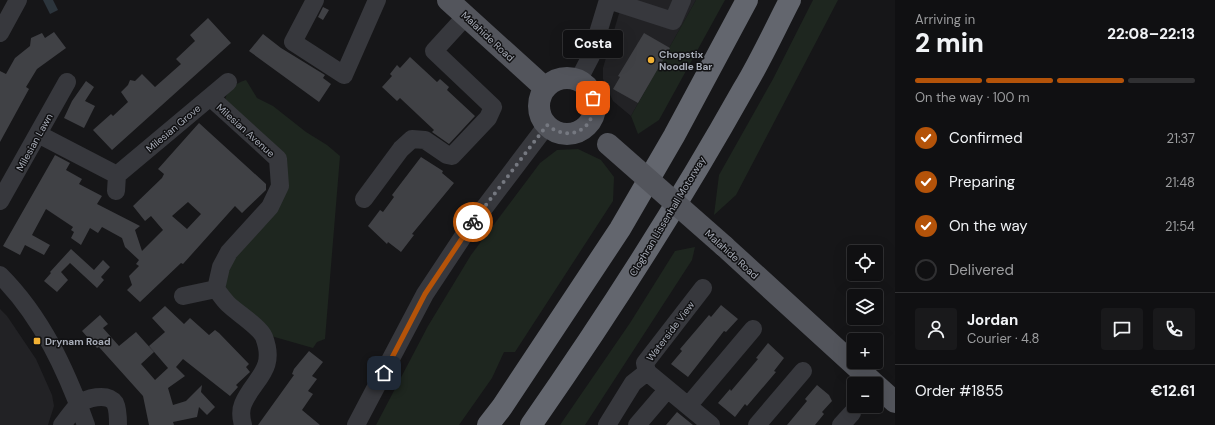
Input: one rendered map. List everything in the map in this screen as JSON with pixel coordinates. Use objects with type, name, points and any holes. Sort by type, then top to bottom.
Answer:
[{"type":"highway","points":[[488,425],[620,228],[674,136],[747,0]]},
{"type":"highway","name":"Cloghran Lissenhall Motorway","points":[[531,425],[595,332],[650,246],[745,88],[790,0]]},
{"type":"main road","name":"Malahide Road","points":[[448,0],[546,88]]},
{"type":"main road","points":[[569,78],[585,85],[593,98],[594,114],[585,127],[578,131],[562,133],[547,125],[540,111],[539,103],[546,88],[552,82],[569,78]]},
{"type":"main road","name":"Malahide Road","points":[[585,127],[608,144],[724,246],[868,377]]},
{"type":"main road","name":"Malahide Road","points":[[883,391],[895,402]]},
{"type":"street","points":[[0,33],[18,0]]},
{"type":"street","points":[[316,0],[293,42],[344,74],[377,0]]},
{"type":"street","points":[[578,81],[591,56],[608,0],[673,21],[682,0]]},
{"type":"street","points":[[364,199],[401,149],[412,139],[425,140],[447,155],[452,156],[488,118],[493,107],[434,51],[466,16]]},
{"type":"street","name":"Milesian Lawn","points":[[0,201],[67,82]]},
{"type":"street","name":"Milesian Grove","points":[[38,134],[117,183],[228,82]]},
{"type":"street","name":"Milesian Avenue","points":[[210,97],[278,159],[280,186],[270,206],[228,252],[220,267],[216,289]]},
{"type":"street","points":[[356,425],[425,294],[475,219],[547,125]]},
{"type":"street","points":[[0,275],[18,293],[48,338],[66,373],[86,425]]},
{"type":"street","name":"Waterside View","points":[[703,288],[645,362],[647,372],[711,425]]},
{"type":"street","points":[[184,296],[216,289],[228,304],[264,335],[267,350],[267,362],[262,376],[243,404],[241,414],[242,425]]},
{"type":"street","points":[[688,406],[753,329]]},
{"type":"street","points":[[757,425],[803,371]]},
{"type":"street","points":[[629,425],[610,419],[633,383],[647,372]]},
{"type":"street","points":[[637,425],[661,397]]},
{"type":"street","points":[[62,425],[79,404],[93,398],[106,398],[111,400],[117,409],[118,425]]},
{"type":"shaded area","points":[[43,0],[53,0],[58,10],[50,14]]},
{"type":"shaded area","points":[[623,0],[696,0],[631,116],[613,101],[603,79],[603,68]]},
{"type":"shaded area","points":[[696,0],[725,0],[659,120],[638,134],[631,116]]},
{"type":"shaded area","points":[[813,0],[838,0],[736,195],[714,215],[719,175],[773,79]]},
{"type":"shaded area","points":[[246,80],[257,98],[273,106],[340,156],[325,339],[317,342],[313,348],[271,336],[233,300],[225,286],[227,268],[287,183],[225,104],[228,91],[238,83]]},
{"type":"shaded area","points":[[578,149],[601,160],[614,177],[613,201],[515,352],[504,352],[492,378],[459,425],[376,425],[428,326],[471,255],[540,163],[557,150]]},
{"type":"shaded area","points":[[695,247],[692,260],[585,425],[560,425],[630,323],[675,251]]},
{"type":"shaded area","points":[[0,309],[7,316],[36,359],[52,395],[54,406],[48,425],[0,425]]},
{"type":"building","points":[[323,7],[329,10],[323,20],[318,17]]},
{"type":"building","points":[[208,18],[231,43],[112,150],[93,130],[111,114],[113,116],[128,102],[121,92],[128,85],[130,80],[135,81],[142,74],[155,87],[181,64],[176,59],[195,41],[190,35]]},
{"type":"building","points":[[54,32],[66,48],[37,69],[26,87],[29,89],[0,142],[0,71],[6,74],[15,58],[30,46],[31,38],[42,33],[45,38]]},
{"type":"building","points":[[644,33],[670,48],[638,103],[613,89],[620,77],[618,76]]},
{"type":"building","points":[[263,34],[281,48],[325,75],[323,78],[331,84],[319,102],[249,51]]},
{"type":"building","points":[[410,57],[437,82],[440,79],[449,87],[447,90],[475,116],[449,144],[432,132],[434,130],[400,98],[397,101],[382,87],[392,76],[390,74],[397,65],[400,68]]},
{"type":"building","points":[[86,81],[94,87],[85,101],[95,106],[84,128],[64,118],[72,101]]},
{"type":"building","points":[[199,123],[266,184],[266,190],[242,213],[235,206],[183,264],[181,263],[140,302],[127,290],[132,285],[129,276],[139,266],[136,264],[139,260],[125,247],[122,238],[102,227],[98,233],[90,228],[81,245],[71,238],[74,232],[71,230],[73,227],[46,209],[32,235],[50,245],[44,255],[25,245],[20,255],[3,246],[55,155],[70,163],[66,170],[82,179],[79,184],[102,196],[97,204],[140,226],[135,230],[142,251],[163,230],[151,216],[145,221],[133,206],[162,178],[164,174],[158,169]],"holes":[[[188,202],[201,214],[187,229],[172,216]]]},
{"type":"building","points":[[421,157],[443,171],[442,173],[454,183],[412,234],[414,235],[401,252],[388,242],[387,244],[368,226],[380,210],[383,212],[394,197],[392,195]]},
{"type":"building","points":[[71,249],[94,270],[103,260],[110,267],[101,277],[104,280],[97,288],[70,263],[61,272],[68,280],[57,292],[44,281],[51,273],[50,272]]},
{"type":"building","points":[[721,305],[738,319],[726,332],[724,331],[688,377],[671,364],[682,351],[680,349],[709,315],[711,317]]},
{"type":"building","points":[[165,306],[184,324],[190,318],[209,335],[215,330],[219,333],[249,364],[246,367],[250,372],[236,385],[238,387],[230,396],[183,359],[176,367],[185,376],[168,388],[173,405],[186,401],[202,385],[201,392],[215,407],[207,415],[199,407],[197,417],[173,422],[174,425],[149,425],[143,396],[99,347],[97,348],[82,331],[100,315],[108,324],[103,328],[119,346],[136,332],[154,352],[141,364],[155,380],[168,368],[149,346],[165,332],[152,318]]},
{"type":"building","points":[[768,343],[784,358],[774,371],[776,372],[747,406],[745,404],[735,417],[718,403],[730,389],[731,391],[758,359],[756,358]]},
{"type":"building","points":[[309,351],[323,362],[312,376],[317,379],[308,391],[313,394],[302,410],[320,425],[258,425],[294,375],[292,374],[294,369]]},
{"type":"building","points":[[817,385],[829,395],[832,401],[822,412],[824,414],[815,425],[787,425],[807,401],[805,399]]},
{"type":"building","points":[[677,412],[693,425],[666,425]]},
{"type":"way so far","points":[[473,222],[547,125],[562,133],[578,131],[585,127],[594,114],[593,98]]},
{"type":"place","name":"Chopstix Noodle Bar","points":[[651,60]]},
{"type":"place","name":"Costa","points":[[593,98]]},
{"type":"place","name":"Drynam Road","points":[[37,341]]},
{"type":"route","points":[[384,373],[425,294],[473,222]]}]
